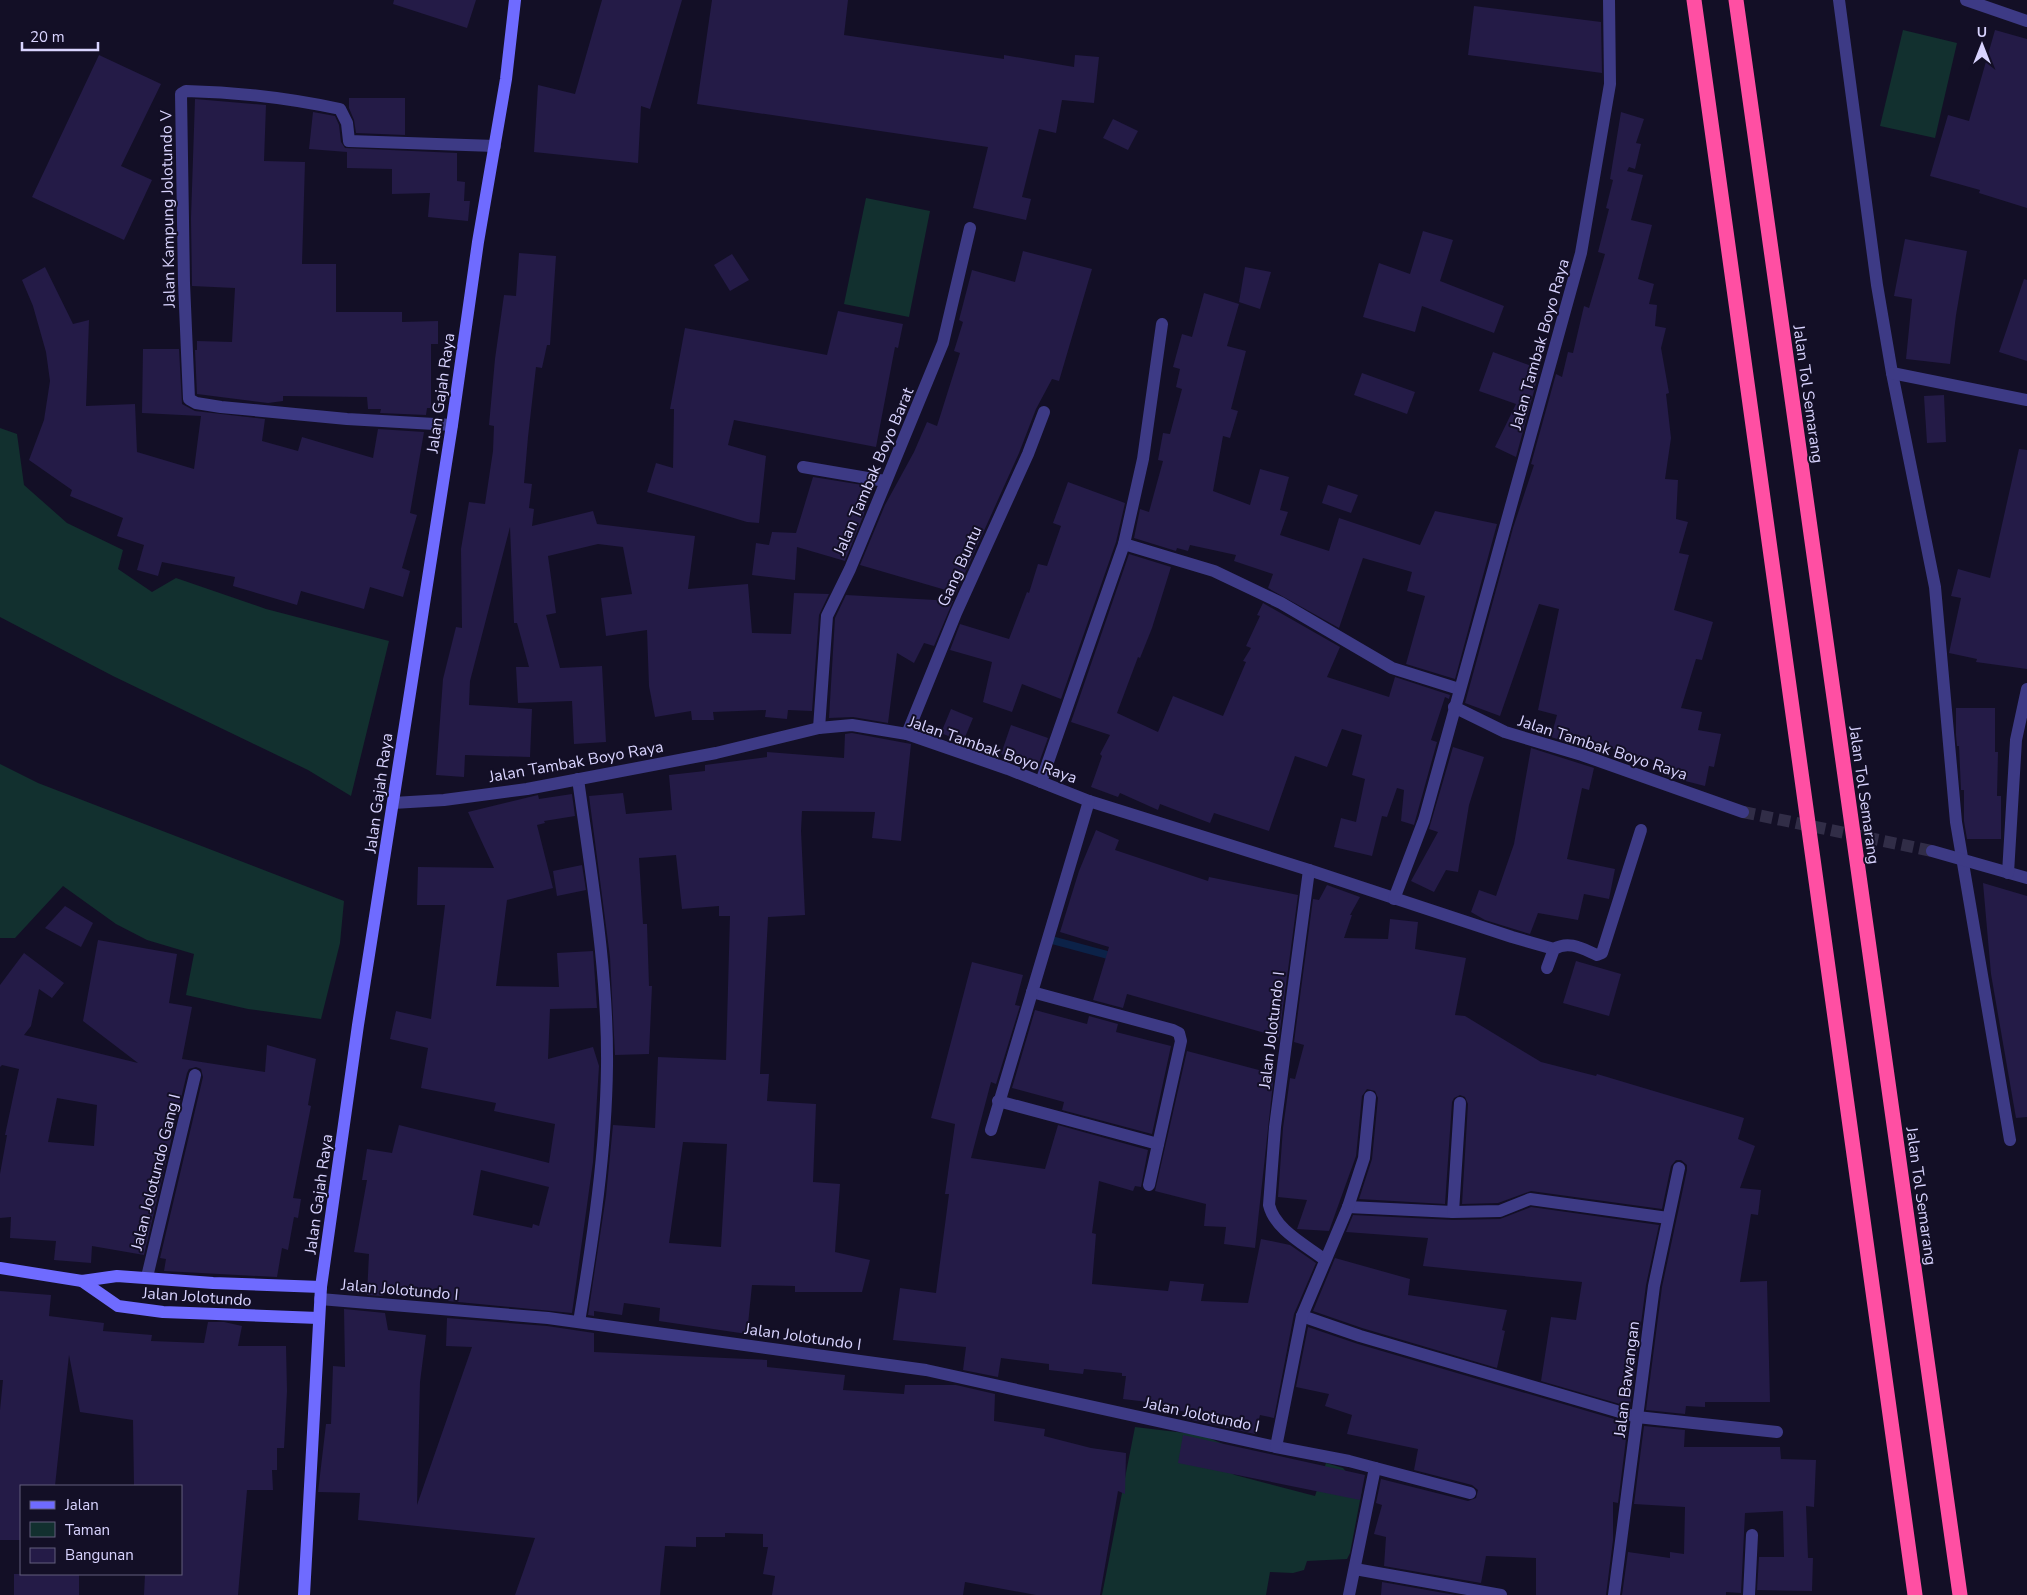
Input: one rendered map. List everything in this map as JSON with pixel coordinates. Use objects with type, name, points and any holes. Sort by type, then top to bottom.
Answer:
[{"type":"highway","points":[[1694,0],[1915,1595]]},
{"type":"highway","name":"Jalan Tol Semarang","points":[[1736,0],[1960,1595]]},
{"type":"main road","name":"Jalan Gajah Raya","points":[[304,1595],[320,1293],[478,242],[495,146],[515,0]]},
{"type":"main road","name":"Jalan Jolotundo","points":[[0,1268],[82,1281],[117,1276],[147,1277],[320,1293]]},
{"type":"main road","name":"Jalan Jolotundo","points":[[82,1281],[118,1306],[163,1312],[318,1318]]},
{"type":"street","name":"Jalan Tambak Boyo Raya","points":[[1394,899],[1424,820],[1581,253],[1610,84],[1609,0]]},
{"type":"street","points":[[1839,0],[1892,373],[1935,587],[1956,822],[1979,945],[2010,1140]]},
{"type":"street","points":[[1966,0],[2027,21]]},
{"type":"street","name":"Jalan Kampung Jolotundo V","points":[[452,425],[347,419],[231,408],[196,403],[189,398],[184,283],[181,94],[186,91],[245,93],[275,96],[340,109],[347,123],[349,141],[495,146]]},
{"type":"street","name":"Jalan Tambak Boyo Barat","points":[[819,728],[827,616],[850,569],[943,343],[970,228]]},
{"type":"street","points":[[1041,782],[1124,544],[1143,459],[1162,324]]},
{"type":"street","points":[[1892,373],[2027,400]]},
{"type":"street","name":"Gang Buntu","points":[[907,734],[956,613],[1028,454],[1044,412]]},
{"type":"street","points":[[802,467],[885,481]]},
{"type":"street","points":[[1124,544],[1214,571],[1281,603],[1392,668],[1459,689]]},
{"type":"street","points":[[2008,873],[2016,740],[2026,696]]},
{"type":"street","name":"Jalan Tambak Boyo Raya","points":[[1454,707],[1505,732],[1582,755],[1744,812]]},
{"type":"street","name":"Jalan Tambak Boyo Raya","points":[[393,803],[444,800],[527,789],[716,753],[819,728],[852,725],[907,734],[1089,801],[1309,870],[1512,937],[1554,949],[1566,944],[1597,955],[1602,953],[1641,830]]},
{"type":"street","points":[[578,779],[600,944],[607,1065],[594,1234],[579,1322]]},
{"type":"street","points":[[991,1130],[998,1101],[1089,801]]},
{"type":"street","points":[[1932,851],[2027,878]]},
{"type":"street","name":"Jalan Jolotundo I","points":[[1309,870],[1275,1127],[1269,1205],[1271,1214],[1280,1226],[1325,1260]]},
{"type":"street","points":[[1547,968],[1554,949]]},
{"type":"street","points":[[1032,992],[1173,1030],[1179,1034],[1181,1042],[1148,1185]]},
{"type":"street","name":"Jalan Jolotundo Gang I","points":[[147,1277],[195,1075]]},
{"type":"street","name":"Jalan Jolotundo I","points":[[1276,1447],[1302,1316],[1348,1208],[1364,1158],[1370,1096]]},
{"type":"street","points":[[998,1101],[1158,1144]]},
{"type":"street","points":[[1452,1212],[1460,1103]]},
{"type":"street","name":"Jalan Bawangan","points":[[1614,1595],[1654,1286],[1679,1168]]},
{"type":"street","points":[[1348,1208],[1452,1212],[1500,1211],[1530,1200],[1668,1218]]},
{"type":"street","name":"Jalan Jolotundo I","points":[[320,1293],[579,1322],[926,1370],[1375,1468],[1470,1493]]},
{"type":"street","points":[[1302,1316],[1360,1336],[1637,1417],[1777,1432]]},
{"type":"street","points":[[1349,1595],[1375,1468]]},
{"type":"street","points":[[1749,1595],[1752,1535]]},
{"type":"street","points":[[1355,1569],[1501,1595]]},
{"type":"green space","points":[[1903,30],[1957,43],[1935,138],[1880,126]]},
{"type":"green space","points":[[866,198],[930,211],[909,317],[844,304]]},
{"type":"green space","points":[[0,428],[17,434],[24,485],[67,523],[123,550],[118,569],[152,592],[176,578],[266,609],[389,641],[351,796],[308,770],[113,676],[0,617]]},
{"type":"green space","points":[[0,764],[38,783],[344,901],[340,943],[321,1019],[248,1009],[186,995],[194,954],[147,940],[116,924],[63,886],[15,938],[0,938]]},
{"type":"green space","points":[[1135,1427],[1202,1435],[1223,1444],[1223,1469],[1235,1475],[1315,1496],[1326,1463],[1343,1468],[1362,1490],[1350,1553],[1347,1559],[1307,1561],[1304,1570],[1293,1573],[1270,1572],[1266,1595],[1102,1595]]},
{"type":"building","points":[[394,0],[476,0],[467,28],[393,4]]},
{"type":"building","points":[[602,0],[682,0],[650,109],[641,106],[638,163],[534,152],[538,85],[575,94]]},
{"type":"building","points":[[712,0],[848,0],[844,35],[1004,59],[1004,55],[1074,67],[1075,55],[1099,57],[1094,103],[1062,100],[1056,133],[1039,129],[1022,197],[1031,199],[1026,220],[973,208],[988,147],[697,104]]},
{"type":"building","points":[[1474,6],[1601,22],[1602,73],[1468,55]]},
{"type":"building","points":[[1995,30],[2027,39],[2027,208],[1979,193],[1980,190],[1930,176],[1948,115],[1969,121]]},
{"type":"building","points":[[99,55],[161,84],[121,166],[152,180],[124,240],[32,197]]},
{"type":"building","points":[[349,98],[405,98],[405,135],[356,133],[354,120],[349,108]]},
{"type":"building","points":[[195,99],[266,105],[264,161],[305,162],[302,264],[336,264],[336,312],[402,312],[402,322],[438,321],[438,344],[431,344],[431,408],[427,408],[426,415],[380,413],[381,409],[368,409],[367,397],[283,396],[283,401],[268,403],[197,394],[195,350],[197,350],[197,341],[232,342],[235,288],[192,286],[191,218]]},
{"type":"building","points":[[313,112],[335,116],[339,125],[341,142],[345,148],[457,153],[457,181],[465,182],[464,201],[470,201],[468,221],[428,217],[430,193],[392,194],[392,169],[347,168],[347,152],[309,149]]},
{"type":"building","points":[[1621,112],[1644,119],[1636,143],[1641,144],[1635,169],[1629,167],[1627,171],[1643,175],[1631,220],[1652,225],[1638,279],[1654,284],[1649,304],[1657,305],[1655,326],[1666,328],[1661,348],[1669,393],[1666,394],[1671,438],[1665,479],[1678,480],[1676,519],[1688,522],[1679,553],[1689,555],[1674,610],[1713,622],[1702,660],[1696,659],[1681,708],[1702,712],[1698,730],[1721,734],[1714,767],[1709,766],[1705,786],[1662,775],[1664,763],[1600,745],[1598,752],[1551,737],[1557,715],[1538,710],[1559,609],[1539,604],[1500,716],[1465,703],[1513,528],[1534,465],[1531,464],[1556,374],[1562,377],[1568,352],[1573,353],[1584,306],[1589,308],[1605,254],[1598,252],[1609,209],[1606,208],[1613,180],[1610,179]]},
{"type":"building","points":[[1113,119],[1138,131],[1128,150],[1103,138]]},
{"type":"building","points":[[1423,231],[1453,240],[1440,281],[1504,306],[1494,333],[1422,306],[1415,332],[1363,317],[1379,263],[1410,274]]},
{"type":"building","points":[[1905,239],[1967,251],[1950,364],[1906,359],[1912,299],[1894,296]]},
{"type":"building","points":[[1023,251],[1092,269],[1059,381],[1052,379],[1036,409],[1019,453],[956,593],[860,565],[885,505],[914,452],[927,422],[937,426],[960,353],[954,351],[963,322],[959,320],[972,270],[1015,282]]},
{"type":"building","points":[[519,253],[556,256],[550,345],[547,345],[542,368],[536,367],[528,437],[524,483],[532,484],[529,508],[534,509],[532,526],[593,511],[597,524],[695,536],[688,589],[748,584],[752,633],[791,634],[794,593],[829,594],[819,615],[812,711],[788,710],[787,719],[765,717],[766,710],[713,712],[714,720],[692,720],[691,711],[655,717],[649,686],[647,630],[606,636],[601,598],[632,594],[623,547],[598,544],[548,556],[556,613],[546,615],[560,668],[602,666],[606,742],[574,744],[572,701],[518,703],[516,667],[529,667],[517,623],[514,623],[510,527],[470,681],[469,705],[532,709],[530,757],[465,755],[464,777],[436,775],[443,679],[456,627],[462,628],[461,549],[469,502],[485,504],[493,451],[494,426],[489,425],[495,359],[504,295],[516,296]]},
{"type":"building","points":[[732,254],[749,280],[730,291],[714,265]]},
{"type":"building","points":[[45,267],[73,324],[89,320],[86,406],[135,404],[137,452],[194,469],[201,416],[142,413],[143,349],[179,349],[182,404],[195,411],[265,419],[262,441],[298,451],[302,437],[373,458],[378,429],[424,432],[410,513],[417,515],[402,568],[410,571],[403,597],[370,587],[364,609],[301,591],[297,605],[233,586],[235,577],[162,562],[158,576],[137,570],[144,545],[117,536],[123,518],[70,496],[72,490],[29,460],[44,420],[50,381],[46,352],[33,306],[22,280]]},
{"type":"building","points":[[1245,267],[1271,272],[1260,309],[1239,302]]},
{"type":"building","points":[[2024,279],[2027,280],[2027,361],[1999,352]]},
{"type":"building","points":[[1204,293],[1239,304],[1227,346],[1246,351],[1231,409],[1238,411],[1230,438],[1223,436],[1213,491],[1250,505],[1260,469],[1289,477],[1280,510],[1288,512],[1280,535],[1329,551],[1339,518],[1420,545],[1435,511],[1497,524],[1455,679],[1406,664],[1425,596],[1407,591],[1412,572],[1363,558],[1339,628],[1268,588],[1273,574],[1234,561],[1236,555],[1190,545],[1188,551],[1177,548],[1176,551],[1134,538],[1140,509],[1149,512],[1163,461],[1158,460],[1163,433],[1170,434],[1182,389],[1176,387],[1180,369],[1173,367],[1182,334],[1192,337]]},
{"type":"building","points":[[838,311],[903,324],[898,348],[895,347],[876,447],[734,420],[728,445],[766,456],[759,523],[747,522],[647,492],[656,463],[673,468],[674,409],[670,409],[685,328],[827,355]]},
{"type":"building","points":[[1493,352],[1540,369],[1516,457],[1495,447],[1516,404],[1479,391]]},
{"type":"building","points":[[1362,373],[1415,392],[1407,414],[1354,395]]},
{"type":"building","points":[[1944,395],[1946,442],[1927,443],[1924,396]]},
{"type":"building","points":[[2019,449],[2027,450],[2027,669],[1976,662],[1977,659],[1949,653],[1961,598],[1951,596],[1958,569],[1990,578]]},
{"type":"building","points":[[813,477],[869,486],[864,514],[845,561],[797,547],[795,580],[752,575],[756,543],[769,545],[772,532],[796,533]]},
{"type":"building","points":[[1068,482],[1125,503],[1116,542],[1061,699],[1022,684],[1012,712],[983,702],[992,662],[950,650],[960,624],[1009,639],[1027,592],[1029,593],[1038,564],[1047,566],[1061,526],[1053,523]]},
{"type":"building","points":[[1328,485],[1358,495],[1351,513],[1322,503]]},
{"type":"building","points":[[1129,554],[1171,567],[1152,628],[1140,658],[1138,657],[1117,713],[1158,732],[1173,696],[1223,716],[1246,662],[1243,661],[1251,648],[1246,646],[1260,616],[1257,615],[1263,603],[1340,647],[1327,677],[1389,697],[1395,677],[1450,695],[1449,699],[1445,697],[1431,740],[1437,742],[1414,825],[1401,821],[1404,790],[1397,788],[1387,817],[1382,816],[1372,856],[1334,847],[1341,818],[1356,822],[1365,779],[1352,775],[1362,735],[1342,729],[1327,767],[1295,756],[1269,831],[1214,813],[1210,823],[1160,804],[1158,810],[1120,793],[1118,797],[1091,787],[1102,756],[1100,754],[1110,735],[1071,722]]},
{"type":"building","points":[[846,595],[953,601],[934,646],[924,643],[914,663],[897,653],[888,723],[853,717],[829,718],[835,618]]},
{"type":"building","points":[[1956,708],[1995,708],[1995,752],[1998,752],[1997,796],[2001,796],[2001,839],[1967,839],[1964,821],[1964,790],[1961,790],[1959,746],[1957,746],[1956,735]]},
{"type":"building","points":[[951,709],[973,718],[963,742],[941,733]]},
{"type":"building","points":[[1011,725],[1048,738],[1037,768],[1001,754]]},
{"type":"building","points":[[852,733],[911,744],[901,841],[872,838],[875,812],[802,811],[801,831],[805,915],[768,917],[760,1074],[769,1074],[767,1101],[816,1104],[813,1182],[840,1184],[835,1252],[870,1260],[862,1292],[795,1292],[795,1286],[752,1285],[747,1334],[659,1321],[660,1308],[624,1303],[622,1315],[594,1311],[594,1316],[588,1315],[606,1196],[613,1125],[655,1128],[658,1057],[726,1060],[730,916],[719,916],[719,906],[682,909],[676,855],[639,858],[643,924],[647,924],[649,986],[652,986],[649,1054],[615,1055],[610,957],[589,796],[623,793],[626,814],[672,810],[669,775],[705,771],[705,765],[767,757],[767,752],[844,758],[845,734]],"holes":[[[683,1142],[727,1144],[721,1247],[669,1243]]]},
{"type":"building","points":[[1453,747],[1484,757],[1469,805],[1458,872],[1446,870],[1434,892],[1411,881],[1438,832],[1429,829]]},
{"type":"building","points":[[1531,748],[1594,768],[1589,790],[1582,788],[1567,859],[1615,869],[1609,899],[1584,894],[1578,920],[1538,913],[1530,934],[1485,920],[1471,912],[1479,890],[1496,896],[1514,844]]},
{"type":"building","points":[[572,794],[575,816],[544,821],[545,823],[537,825],[553,888],[507,900],[496,986],[559,987],[557,953],[593,951],[597,1008],[550,1009],[548,1059],[593,1047],[599,1066],[593,1162],[572,1313],[448,1301],[448,1294],[382,1292],[383,1296],[367,1295],[369,1254],[354,1252],[367,1180],[362,1180],[367,1149],[392,1153],[399,1125],[549,1163],[555,1124],[494,1111],[496,1103],[421,1088],[428,1048],[390,1039],[396,1011],[431,1019],[445,905],[417,905],[418,867],[494,868],[468,812],[538,795],[539,799]],"holes":[[[481,1170],[549,1187],[539,1226],[533,1224],[532,1228],[473,1215]]]},
{"type":"building","points":[[1096,830],[1119,840],[1115,850],[1208,881],[1209,877],[1298,895],[1279,1037],[1127,994],[1123,1008],[1093,1000],[1109,947],[1060,932],[1079,871]]},
{"type":"building","points":[[582,865],[586,890],[557,896],[553,871]]},
{"type":"building","points":[[1983,883],[2027,896],[2027,1117],[2016,1118],[1991,974]]},
{"type":"building","points":[[1327,885],[1360,897],[1350,915],[1352,915],[1344,938],[1388,939],[1390,919],[1418,922],[1415,949],[1466,958],[1455,1015],[1465,1016],[1541,1062],[1596,1076],[1597,1074],[1744,1118],[1738,1139],[1755,1146],[1740,1188],[1761,1190],[1758,1215],[1751,1214],[1740,1282],[1767,1281],[1770,1402],[1705,1402],[1705,1407],[1686,1406],[1685,1414],[1646,1410],[1662,1287],[1687,1170],[1687,1165],[1681,1160],[1676,1160],[1671,1166],[1662,1209],[1531,1191],[1498,1203],[1462,1204],[1468,1104],[1465,1097],[1460,1095],[1454,1098],[1452,1102],[1445,1204],[1359,1199],[1372,1159],[1378,1098],[1375,1091],[1367,1089],[1362,1096],[1356,1156],[1329,1231],[1297,1229],[1307,1200],[1278,1197],[1283,1128],[1290,1078],[1295,1079],[1304,1045],[1294,1042],[1313,899],[1319,900]]},
{"type":"building","points":[[65,906],[93,923],[81,947],[45,928]]},
{"type":"building","points":[[98,940],[177,954],[169,1003],[192,1007],[182,1059],[265,1072],[267,1045],[316,1059],[308,1105],[311,1106],[293,1198],[301,1199],[298,1218],[294,1217],[288,1250],[282,1248],[277,1277],[164,1271],[166,1259],[160,1258],[203,1077],[201,1069],[196,1067],[189,1069],[187,1073],[144,1255],[92,1246],[91,1263],[54,1260],[56,1241],[10,1238],[11,1217],[0,1218],[0,1174],[7,1135],[5,1135],[19,1069],[2,1065],[0,1067],[0,985],[24,953],[64,983],[52,998],[39,989],[31,1026],[24,1035],[138,1063],[83,1021]],"holes":[[[57,1098],[97,1105],[94,1146],[48,1142]]]},
{"type":"building","points":[[1576,961],[1621,974],[1609,1016],[1563,1003]]},
{"type":"building","points":[[972,962],[1023,975],[1015,1005],[1020,1006],[996,1084],[991,1082],[971,1158],[1045,1169],[1058,1125],[1148,1150],[1141,1187],[1135,1186],[1133,1191],[1099,1181],[1092,1233],[1096,1234],[1092,1284],[1168,1291],[1170,1281],[1204,1284],[1201,1301],[1248,1303],[1261,1239],[1290,1245],[1316,1263],[1294,1314],[1274,1418],[1260,1415],[1255,1434],[1187,1419],[1188,1412],[1171,1410],[1172,1405],[1123,1399],[1126,1376],[1122,1376],[1122,1373],[1084,1369],[1083,1374],[1049,1370],[1049,1364],[1001,1358],[998,1377],[963,1370],[966,1347],[893,1340],[900,1288],[936,1293],[949,1194],[945,1194],[955,1124],[931,1118]]},
{"type":"building","points":[[1035,1010],[1087,1024],[1089,1016],[1118,1024],[1116,1032],[1171,1046],[1152,1134],[1062,1110],[1064,1102],[1012,1088]]},
{"type":"building","points":[[1187,1051],[1274,1074],[1255,1248],[1224,1244],[1226,1227],[1204,1226],[1206,1204],[1155,1191]]},
{"type":"building","points":[[1531,1207],[1659,1225],[1646,1285],[1630,1407],[1541,1381],[1551,1317],[1576,1320],[1582,1282],[1423,1266],[1428,1238],[1346,1232],[1353,1215],[1453,1220],[1500,1219]]},
{"type":"building","points":[[1335,1258],[1410,1279],[1408,1295],[1507,1310],[1502,1330],[1505,1331],[1497,1368],[1362,1328],[1313,1311]]},
{"type":"building","points":[[0,1291],[51,1295],[49,1316],[104,1323],[103,1331],[152,1335],[151,1341],[204,1343],[208,1322],[224,1322],[242,1326],[238,1346],[286,1346],[287,1391],[284,1448],[277,1448],[277,1470],[272,1470],[273,1490],[247,1490],[238,1595],[144,1595],[145,1575],[182,1575],[182,1485],[134,1485],[133,1420],[80,1412],[69,1355],[55,1485],[20,1485],[20,1540],[0,1540],[0,1410],[3,1380],[0,1380]]},
{"type":"building","points":[[344,1309],[385,1313],[388,1330],[426,1335],[420,1382],[417,1505],[472,1347],[446,1346],[447,1318],[547,1326],[594,1333],[594,1352],[767,1360],[767,1367],[845,1375],[843,1390],[904,1394],[905,1385],[956,1385],[995,1394],[994,1421],[1045,1429],[1044,1436],[1091,1448],[1126,1453],[1125,1494],[1118,1491],[1100,1595],[1036,1595],[965,1582],[963,1595],[772,1595],[775,1576],[763,1574],[768,1547],[763,1547],[763,1534],[725,1533],[725,1537],[696,1537],[696,1547],[665,1546],[660,1595],[515,1595],[535,1538],[358,1520],[360,1493],[318,1492],[326,1424],[331,1424],[333,1366],[345,1367]]},
{"type":"building","points":[[1308,1327],[1358,1344],[1628,1423],[1618,1503],[1613,1502],[1613,1540],[1606,1595],[1536,1595],[1536,1558],[1486,1556],[1481,1583],[1384,1566],[1386,1537],[1374,1534],[1382,1505],[1376,1503],[1381,1479],[1468,1501],[1476,1498],[1478,1490],[1472,1485],[1414,1470],[1418,1449],[1347,1434],[1352,1415],[1325,1406],[1329,1394],[1296,1387]]},
{"type":"building","points":[[1644,1426],[1685,1430],[1684,1447],[1780,1447],[1781,1459],[1816,1460],[1814,1507],[1806,1506],[1808,1558],[1813,1558],[1812,1591],[1757,1590],[1759,1557],[1784,1557],[1783,1511],[1745,1513],[1741,1593],[1726,1592],[1726,1595],[1622,1595],[1628,1552],[1670,1558],[1670,1552],[1684,1554],[1685,1507],[1634,1504]]},
{"type":"building","points":[[1183,1435],[1365,1475],[1360,1500],[1178,1463]]},
{"type":"building","points":[[14,1574],[79,1575],[79,1595],[14,1595]]},
{"type":"building","points":[[1382,1582],[1455,1595],[1381,1595]]},
{"type":"waterway","points":[[1048,939],[1115,957]]},
{"type":"tunnel","points":[[1743,812],[1932,851]]}]
